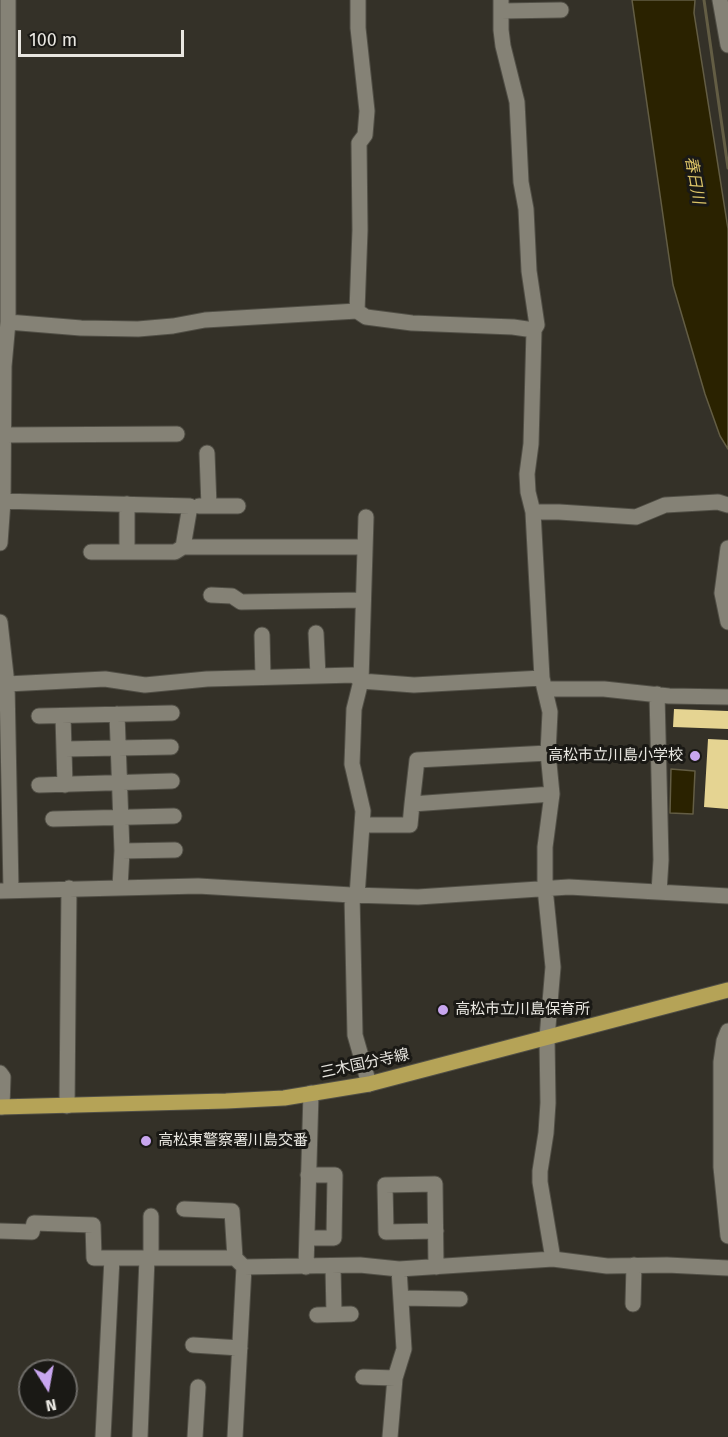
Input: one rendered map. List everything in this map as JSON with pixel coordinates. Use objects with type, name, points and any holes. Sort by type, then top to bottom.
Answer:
[{"type":"main road","name":"三木国分寺線","points":[[1,1107],[284,1098],[369,1084],[728,990]]},
{"type":"street","points":[[0,543],[5,330],[4,236],[8,0]]},
{"type":"street","points":[[357,311],[360,230],[359,143],[365,135],[367,111],[358,28],[358,0]]},
{"type":"street","points":[[720,0],[728,45]]},
{"type":"street","points":[[554,1259],[540,1182],[548,1103],[547,1038],[553,967],[545,847],[552,794],[548,753],[550,712],[543,684],[533,512],[528,492],[527,474],[531,444],[534,330],[537,325],[529,271],[526,209],[520,182],[517,102],[503,46],[501,5],[561,10]]},
{"type":"street","points":[[5,330],[138,329],[206,320],[357,311],[366,316],[412,323],[534,330]]},
{"type":"street","points":[[3,435],[177,434]]},
{"type":"street","points":[[207,453],[209,506]]},
{"type":"street","points":[[1,501],[238,506]]},
{"type":"street","points":[[533,512],[636,517],[665,505],[718,502],[728,505]]},
{"type":"street","points":[[127,504],[127,552]]},
{"type":"street","points":[[183,547],[190,506]]},
{"type":"street","points":[[366,517],[361,681],[354,709],[352,764],[363,811],[354,895],[355,1035],[369,1084]]},
{"type":"street","points":[[91,552],[175,552],[183,547],[365,547]]},
{"type":"street","points":[[728,548],[722,593],[728,622]]},
{"type":"street","points":[[211,595],[232,596],[241,602],[363,600]]},
{"type":"street","points":[[0,622],[7,684],[5,891],[198,886],[418,897],[569,887],[728,896]]},
{"type":"street","points":[[316,633],[318,676]]},
{"type":"street","points":[[262,635],[263,677]]},
{"type":"street","points":[[7,684],[105,679],[145,685],[207,679],[354,675],[361,681],[414,685],[543,684],[657,694],[728,697]]},
{"type":"street","points":[[657,694],[661,860],[659,892]]},
{"type":"street","points":[[39,716],[172,712]]},
{"type":"street","points":[[117,714],[122,851],[120,887]]},
{"type":"street","points":[[63,716],[65,785]]},
{"type":"street","points":[[65,749],[171,747]]},
{"type":"street","points":[[362,825],[410,825],[417,760],[548,753]]},
{"type":"street","points":[[39,785],[172,781]]},
{"type":"street","points":[[412,804],[552,794]]},
{"type":"street","points":[[53,819],[174,816]]},
{"type":"street","points":[[122,851],[175,850]]},
{"type":"street","points":[[68,1106],[69,888]]},
{"type":"street","points":[[728,1031],[724,1041],[722,1062],[721,1167],[728,1236]]},
{"type":"street","points":[[0,1073],[3,1077],[1,1107]]},
{"type":"street","points":[[306,1267],[310,1093]]},
{"type":"street","points":[[307,1238],[334,1238],[335,1175],[309,1175]]},
{"type":"street","points":[[436,1231],[386,1232],[385,1185],[435,1184],[436,1231],[436,1267]]},
{"type":"street","points":[[184,1209],[232,1211],[239,1263],[240,1348],[235,1437]]},
{"type":"street","points":[[140,1437],[151,1216]]},
{"type":"street","points":[[0,1231],[32,1232],[34,1223],[93,1225],[94,1258],[149,1258],[306,1267],[360,1265],[399,1269],[554,1259],[607,1266],[728,1268]]},
{"type":"street","points":[[103,1437],[112,1258]]},
{"type":"street","points":[[633,1304],[634,1265]]},
{"type":"street","points":[[333,1266],[334,1314]]},
{"type":"street","points":[[390,1437],[395,1377],[404,1349],[399,1269]]},
{"type":"street","points":[[401,1298],[460,1299]]},
{"type":"street","points":[[317,1315],[351,1314]]},
{"type":"street","points":[[193,1345],[240,1348]]},
{"type":"street","points":[[363,1377],[395,1377]]},
{"type":"street","points":[[195,1437],[198,1387]]},
{"type":"water","name":"春日川","points":[[632,0],[695,0],[694,13],[728,229],[728,449],[720,436],[705,394],[673,285]]},
{"type":"water","points":[[671,769],[695,771],[693,814],[670,813]]},
{"type":"building","points":[[674,709],[728,711],[728,729],[673,727]]},
{"type":"building","points":[[708,739],[728,740],[728,809],[704,807]]},
{"type":"waterway","points":[[704,0],[728,168]]},
{"type":"place","name":"高松市立川島小学校","points":[[695,756]]},
{"type":"place","name":"高松市立川島保育所","points":[[443,1010]]},
{"type":"place","name":"高松東警察署川島交番","points":[[146,1141]]}]
